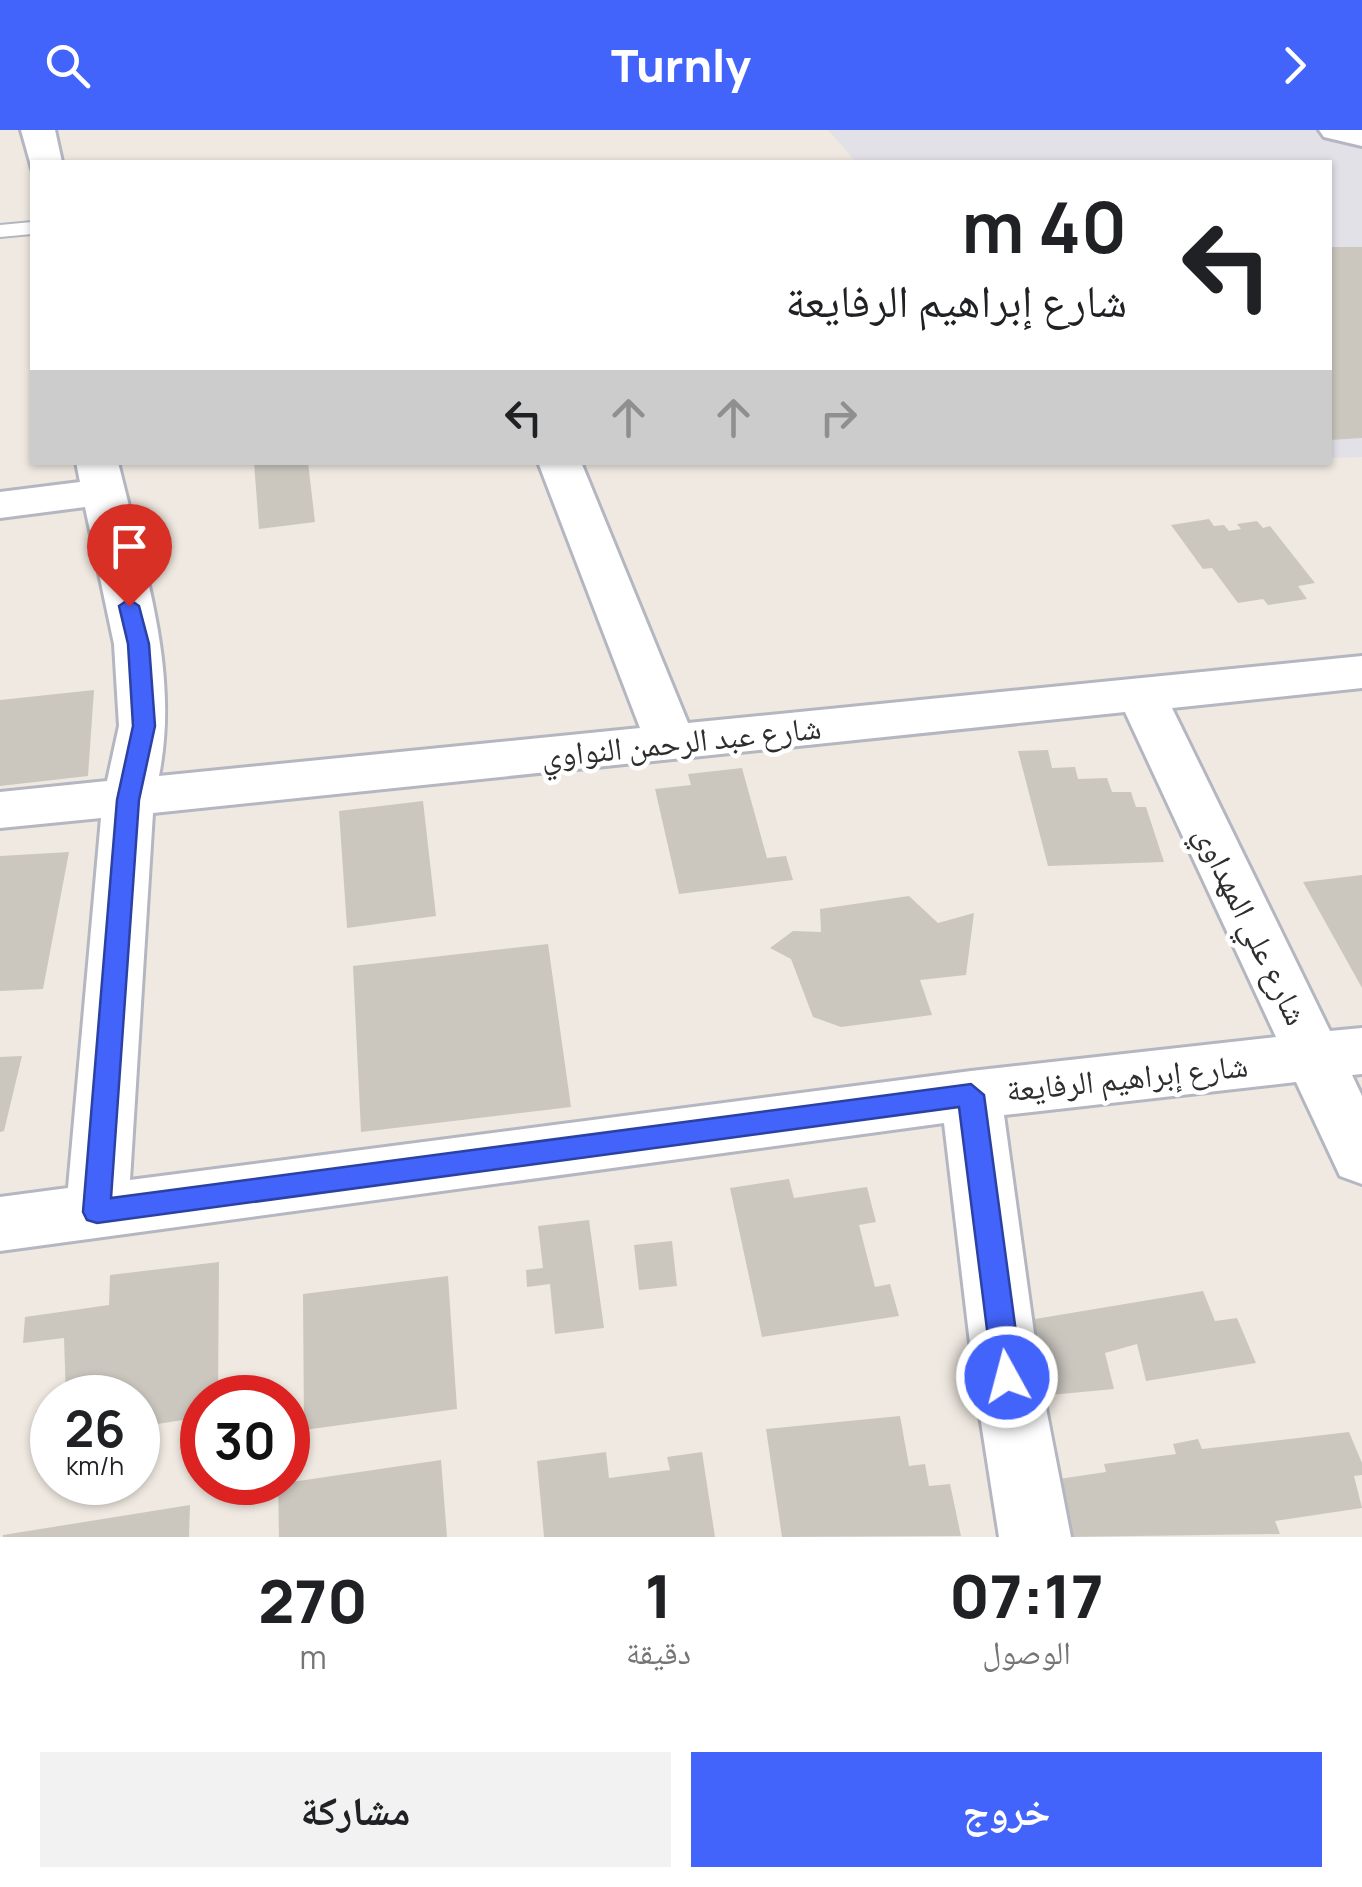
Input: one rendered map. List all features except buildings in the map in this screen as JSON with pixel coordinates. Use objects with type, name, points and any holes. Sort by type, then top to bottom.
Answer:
[{"type":"street","points":[[38,130],[45,160]]},
{"type":"street","points":[[1336,130],[1362,136]]},
{"type":"street","points":[[561,465],[670,741]]},
{"type":"street","points":[[0,505],[99,477],[138,644],[144,726],[128,800],[97,1212]]},
{"type":"street","name":"شارع عبد الرحمن النواوي","points":[[0,810],[1362,672]]},
{"type":"street","name":"شارع علي المهداوي","points":[[1141,694],[1338,1054],[1362,1158]]},
{"type":"street","name":"شارع إبراهيم الرفايعة","points":[[0,1224],[971,1095],[1338,1054]]},
{"type":"street","points":[[971,1095],[1007,1377],[1035,1537]]},
{"type":"lane","points":[[0,232],[30,228]]},
{"type":"shaded area","points":[[828,130],[1362,130],[1362,457],[1332,458],[1332,160],[854,160]]},
{"type":"route","points":[[129,606],[138,644],[144,726],[128,800],[97,1212],[971,1095],[1007,1377]]}]
